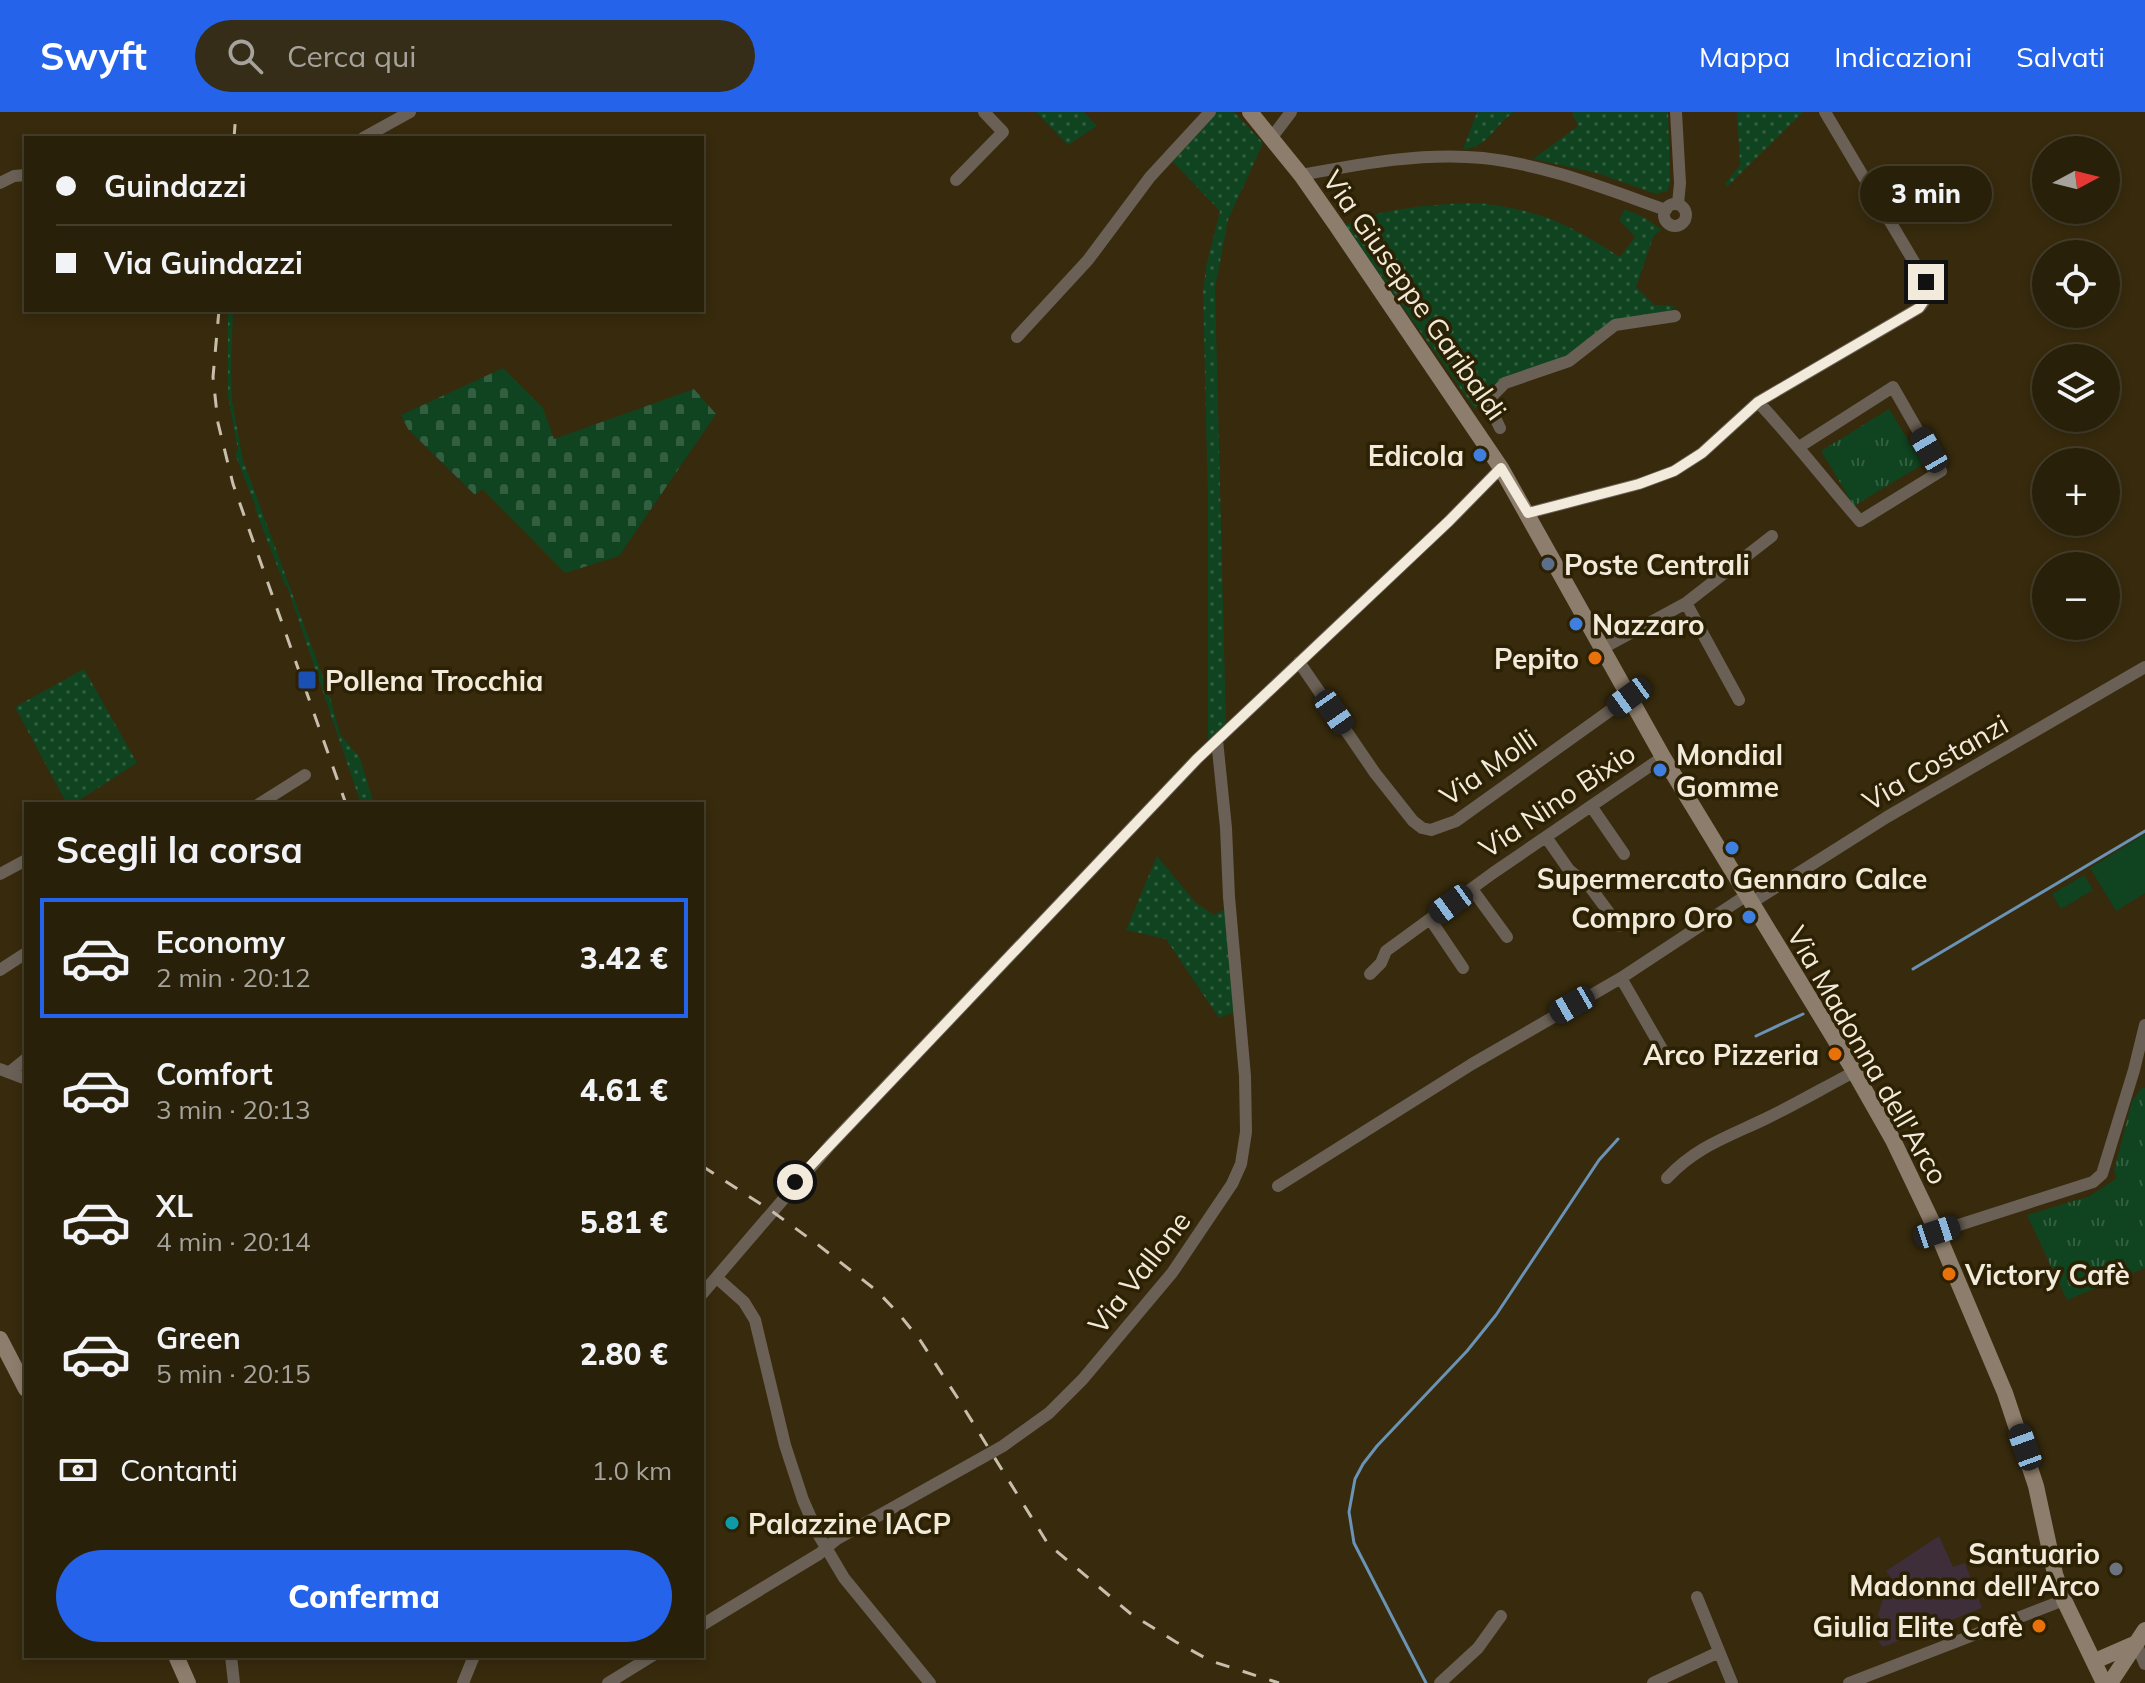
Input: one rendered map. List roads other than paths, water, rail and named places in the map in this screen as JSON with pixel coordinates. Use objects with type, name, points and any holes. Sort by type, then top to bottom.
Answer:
[{"type":"main road","name":"Via Giuseppe Garibaldi","points":[[1250,112],[1301,175],[1501,468],[1629,697]]},
{"type":"main road","name":"Via Madonna dell'Arco","points":[[1629,697],[1893,1140],[1937,1232],[2000,1381],[2025,1447],[2055,1574],[2064,1600],[2104,1683]]},
{"type":"main road","points":[[0,1339],[24,1385]]},
{"type":"main road","points":[[2095,1661],[2139,1637]]},
{"type":"main road","points":[[2110,1683],[2130,1656],[2139,1637]]},
{"type":"main road","points":[[177,1658],[188,1683]]},
{"type":"street","points":[[367,136],[410,112]]},
{"type":"street","points":[[956,180],[1003,132],[984,112]]},
{"type":"street","points":[[1017,337],[1088,260],[1157,169],[1210,112]]},
{"type":"street","points":[[1272,137],[1291,112]]},
{"type":"street","points":[[1301,175],[1431,157],[1484,158],[1550,171],[1672,207],[1680,183],[1676,112]]},
{"type":"street","points":[[1528,513],[1639,484],[1674,471],[1702,453],[1758,402],[1919,308],[1927,296],[1926,282],[1825,112]]},
{"type":"street","points":[[0,183],[24,175]]},
{"type":"street","points":[[1500,428],[1487,401],[1505,383],[1569,361],[1615,325],[1675,316]]},
{"type":"street","points":[[1758,402],[1860,521],[1941,471],[1893,387],[1799,447]]},
{"type":"street","points":[[704,1292],[795,1182],[1217,740],[1501,468]]},
{"type":"street","points":[[1603,648],[1686,603],[1772,536]]},
{"type":"street","points":[[1686,603],[1739,700]]},
{"type":"street","name":"Via Molli","points":[[1299,662],[1393,796],[1413,821],[1431,830],[1456,821],[1629,697]]},
{"type":"street","name":"Via Costanzi","points":[[1278,1186],[1472,1064],[2145,667]]},
{"type":"street","name":"Via Vallone","points":[[704,1624],[903,1501],[1003,1446],[1049,1413],[1083,1379],[1172,1273],[1232,1184],[1241,1164],[1246,1132],[1245,1076],[1217,740]]},
{"type":"street","name":"Via Nino Bixio","points":[[1370,974],[1381,963],[1386,951],[1663,757]]},
{"type":"street","points":[[262,802],[305,775]]},
{"type":"street","points":[[1591,806],[1624,854]]},
{"type":"street","points":[[1546,837],[1569,870],[1590,887],[1619,926]]},
{"type":"street","points":[[0,874],[24,861]]},
{"type":"street","points":[[1472,889],[1507,937]]},
{"type":"street","points":[[1430,919],[1463,968]]},
{"type":"street","points":[[0,970],[24,954]]},
{"type":"street","points":[[1621,978],[1666,1056]]},
{"type":"street","points":[[1937,1232],[2093,1182],[2107,1165],[2140,1072],[2145,1025]]},
{"type":"street","points":[[5,1071],[24,1060]]},
{"type":"street","points":[[5,1071],[24,1078]]},
{"type":"street","points":[[1667,1178],[1679,1163],[1704,1147],[1754,1125],[1854,1072]]},
{"type":"street","points":[[717,1278],[744,1302],[755,1320],[785,1445],[803,1500],[826,1548],[844,1578],[930,1683]]},
{"type":"street","points":[[1697,1597],[1732,1683]]},
{"type":"street","points":[[1849,1683],[2064,1600]]},
{"type":"street","points":[[1440,1683],[1478,1648],[1501,1616]]},
{"type":"street","points":[[2139,1637],[2138,1648],[2145,1664]]},
{"type":"street","points":[[1653,1683],[1719,1652]]},
{"type":"street","points":[[231,1658],[234,1683]]},
{"type":"street","points":[[463,1683],[473,1658]]},
{"type":"street","points":[[608,1683],[649,1658]]},
{"type":"waterway","points":[[1913,969],[2145,831]]},
{"type":"waterway","points":[[1756,1036],[1803,1014]]},
{"type":"waterway","points":[[1426,1683],[1354,1543],[1349,1512],[1355,1479],[1377,1446],[1467,1351],[1496,1315],[1599,1160],[1618,1139]]},
{"type":"railway","points":[[234,136],[236,112]]},
{"type":"railway","points":[[219,312],[213,377],[218,423],[233,484],[345,802]]},
{"type":"railway","points":[[704,1167],[817,1244],[877,1291],[899,1314],[957,1397],[1048,1544],[1131,1614],[1176,1642],[1211,1661],[1279,1683]]},
{"type":"place","name":"Edicola","points":[[1480,455]]},
{"type":"place","name":"Poste Centrali","points":[[1548,564]]},
{"type":"place","name":"Nazzaro","points":[[1576,624]]},
{"type":"place","name":"Pepito","points":[[1595,658]]},
{"type":"place","name":"Pollena Trocchia","points":[[307,680]]},
{"type":"place","name":"Mondial Gomme","points":[[1660,770]]},
{"type":"place","name":"Supermercato Gennaro Calce","points":[[1732,848]]},
{"type":"place","name":"Compro Oro","points":[[1749,917]]},
{"type":"place","name":"Arco Pizzeria","points":[[1835,1054]]},
{"type":"place","name":"Victory Cafè","points":[[1949,1274]]},
{"type":"place","name":"Palazzine IACP","points":[[732,1523]]},
{"type":"place","name":"Santuario Madonna dell'Arco","points":[[2116,1569]]},
{"type":"place","name":"Giulia Elite Cafè","points":[[2039,1626]]}]
